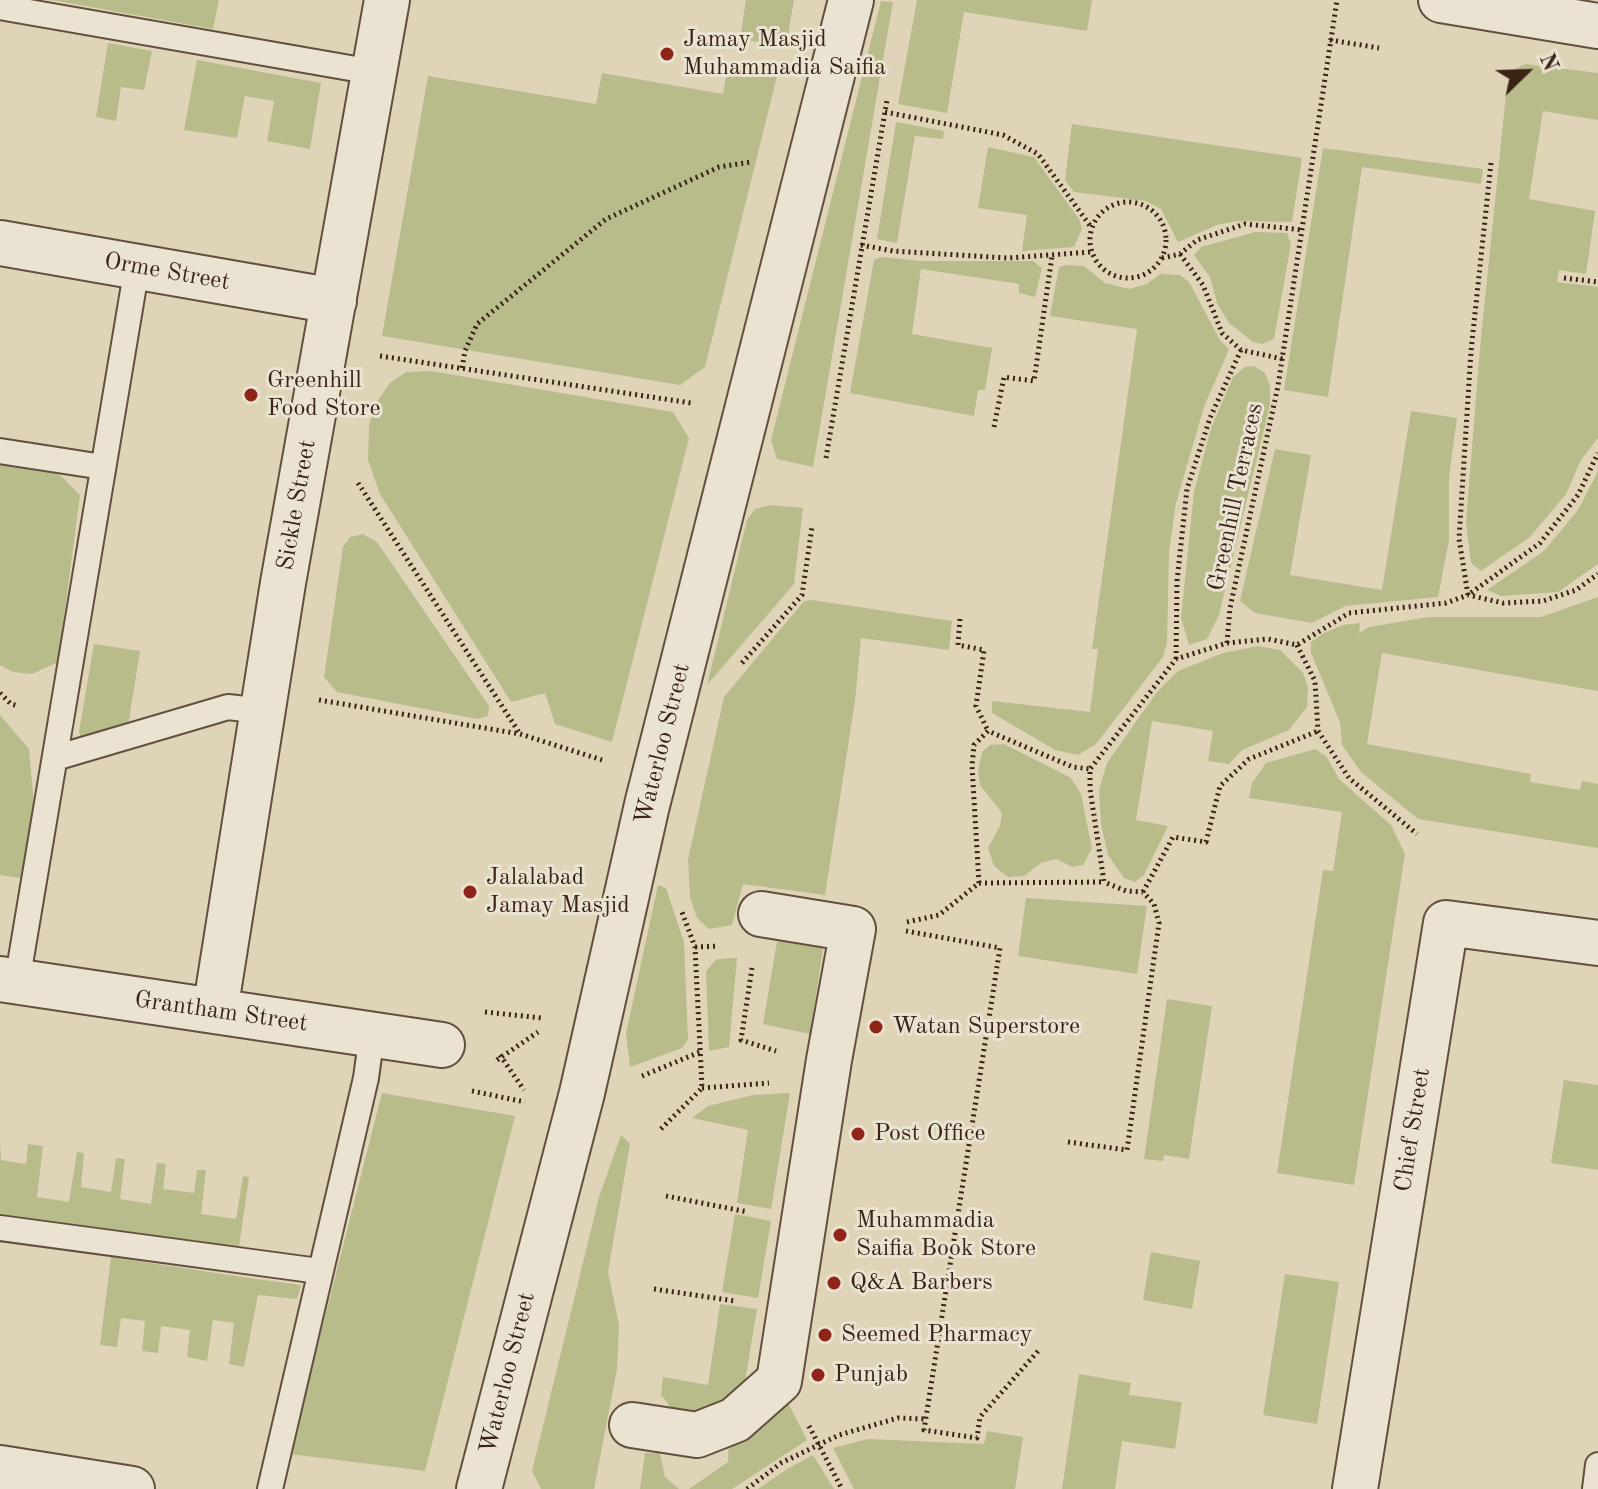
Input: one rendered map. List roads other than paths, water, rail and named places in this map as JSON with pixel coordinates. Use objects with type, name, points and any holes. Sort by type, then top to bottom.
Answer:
[{"type":"street","name":"Sickle Street","points":[[215,1011],[262,711],[387,0]]},
{"type":"street","name":"Waterloo Street","points":[[479,1489],[582,1093],[647,805],[851,0]]},
{"type":"street","points":[[1441,0],[1598,26]]},
{"type":"street","name":"Orme Street","points":[[0,243],[334,301]]},
{"type":"street","points":[[632,1425],[697,1435],[735,1420],[779,1381],[829,1060],[853,929],[761,914]]},
{"type":"street","name":"Chief Street","points":[[1355,1489],[1446,923],[1598,943]]},
{"type":"street","name":"Grantham Street","points":[[9,980],[442,1045]]},
{"type":"street","points":[[0,1468],[132,1489]]},
{"type":"lane","points":[[0,7],[373,72]]},
{"type":"lane","points":[[9,980],[55,758],[137,267]]},
{"type":"lane","points":[[0,451],[103,467]]},
{"type":"lane","points":[[55,758],[228,707],[262,711]]},
{"type":"lane","points":[[270,1489],[366,1078],[372,1034]]},
{"type":"lane","points":[[0,1228],[319,1271]]},
{"type":"lane","points":[[1595,1489],[1598,1465]]},
{"type":"place","name":"Jamay Masjid Muhammadia Saifia","points":[[667,54]]},
{"type":"place","name":"Greenhill Food Store","points":[[251,395]]},
{"type":"place","name":"Jalalabad Jamay Masjid","points":[[470,892]]},
{"type":"place","name":"Watan Superstore","points":[[876,1027]]},
{"type":"place","name":"Post Office","points":[[858,1134]]},
{"type":"place","name":"Muhammadia Saifia Book Store","points":[[840,1235]]},
{"type":"place","name":"Q&A Barbers","points":[[834,1283]]},
{"type":"place","name":"Seemed Pharmacy","points":[[825,1335]]},
{"type":"place","name":"Punjab","points":[[818,1375]]}]
